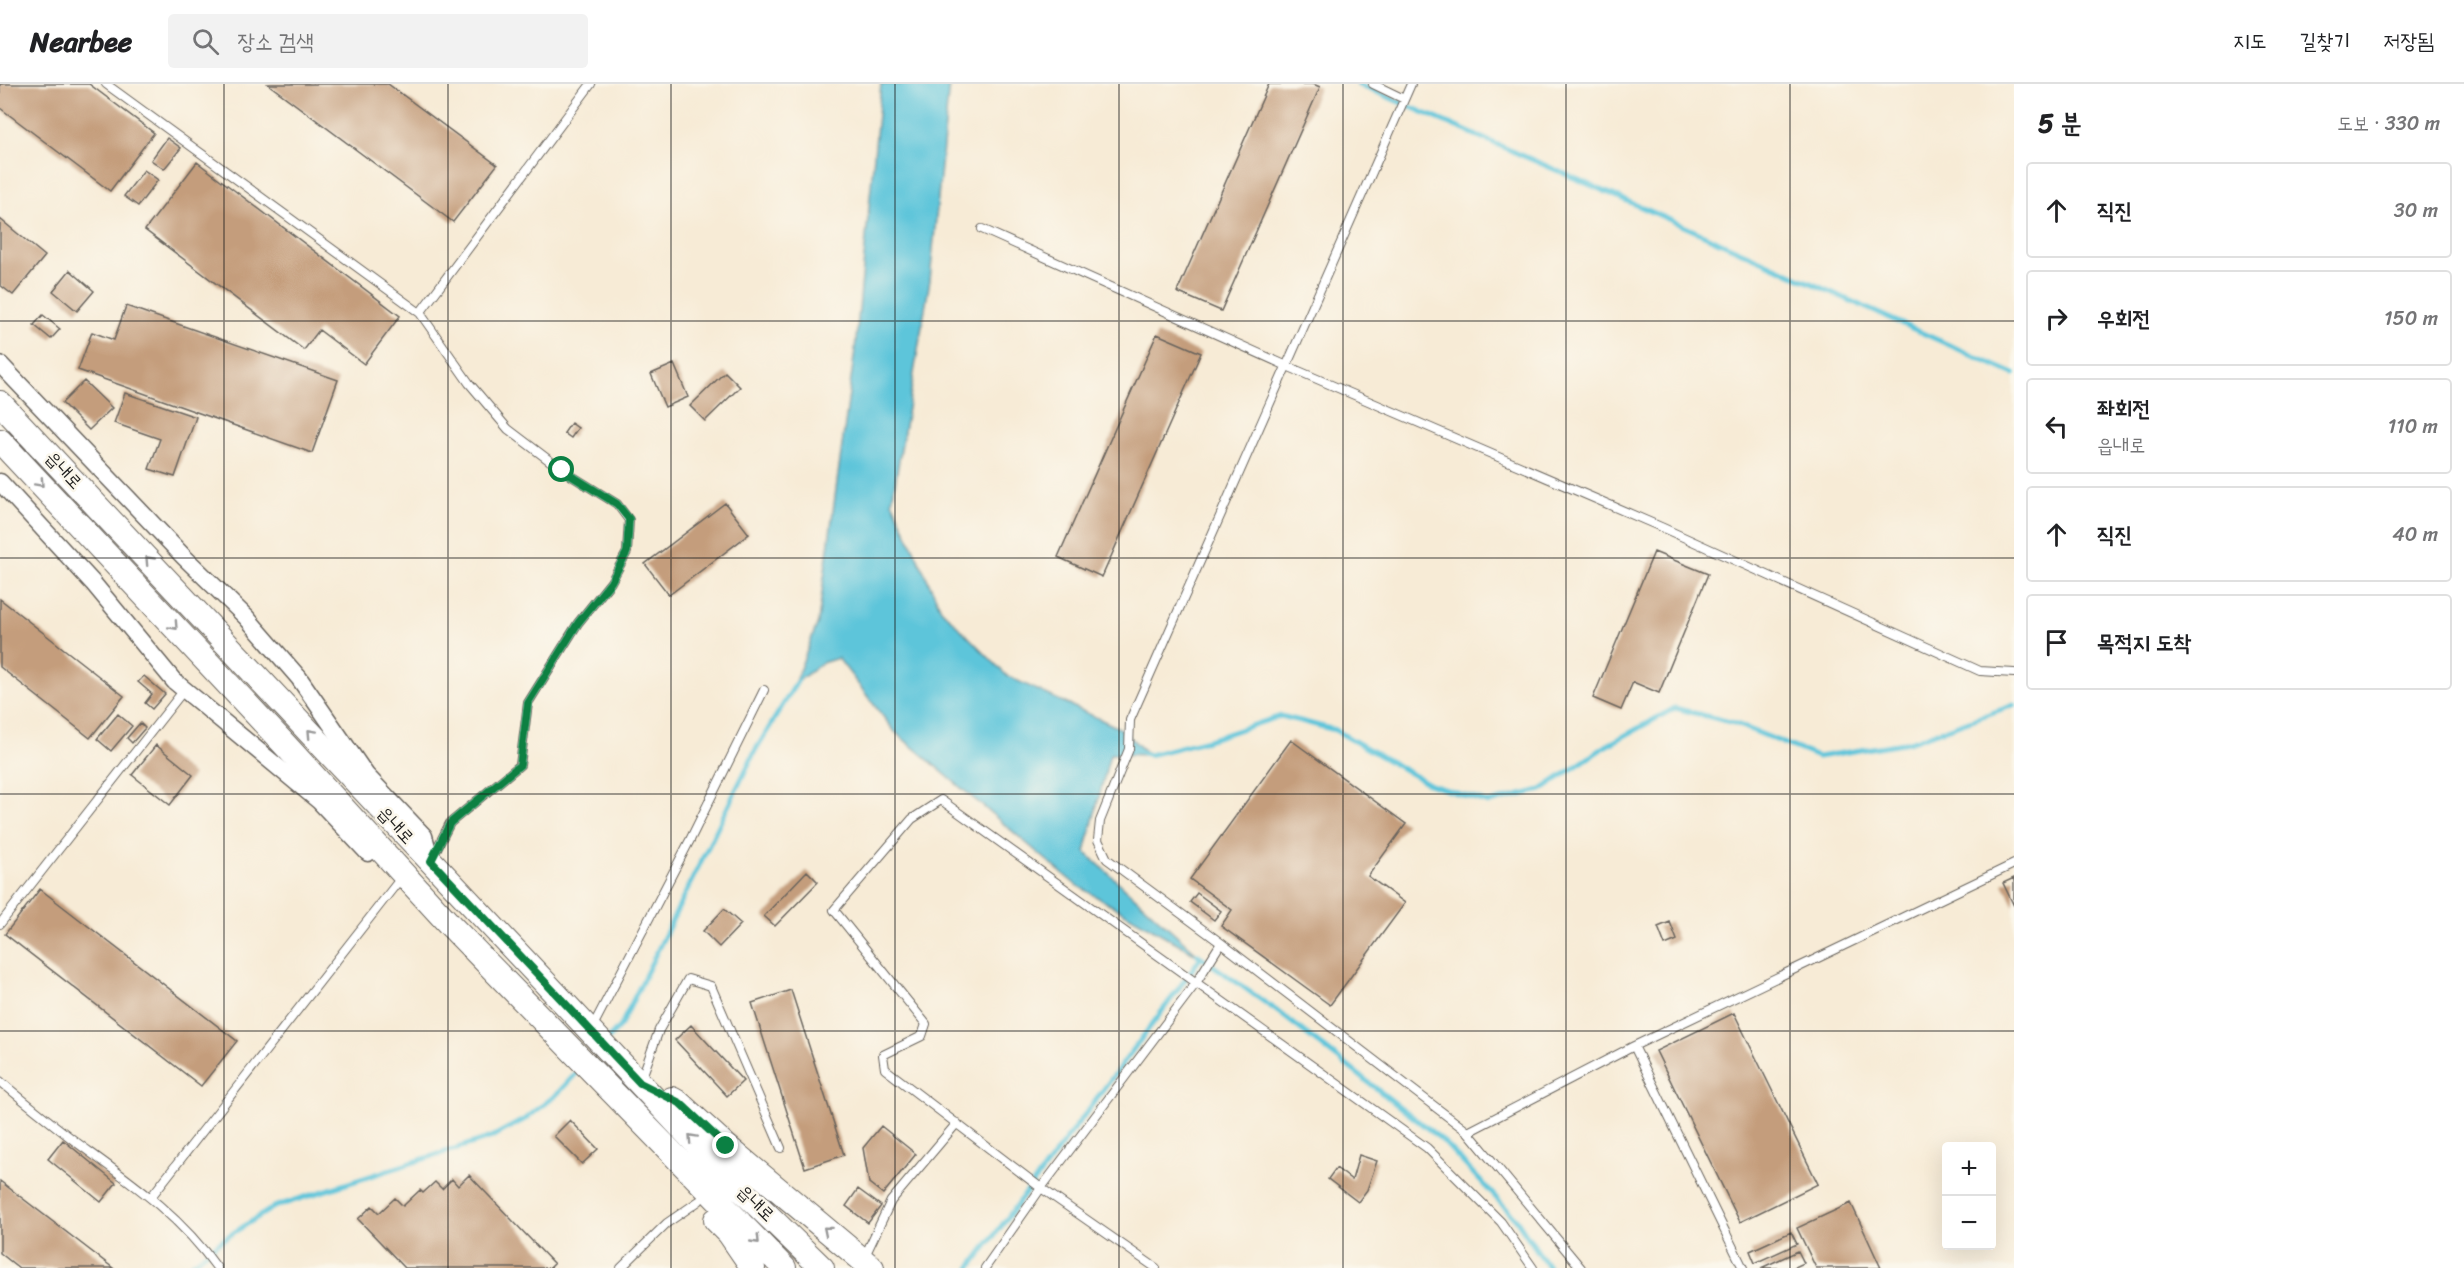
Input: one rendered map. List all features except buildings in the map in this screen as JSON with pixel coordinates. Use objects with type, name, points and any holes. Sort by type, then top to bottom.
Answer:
[{"type":"street","points":[[0,364],[176,549],[246,617],[299,678],[366,775],[424,836],[431,861]]},
{"type":"street","name":"읍내로","points":[[0,403],[725,1174],[822,1268]]},
{"type":"street","name":"읍내로","points":[[0,441],[474,950],[784,1268]]},
{"type":"street","points":[[0,482],[93,583],[174,681],[319,801],[411,898],[474,950],[575,1077],[729,1233],[753,1268]]},
{"type":"street","points":[[640,1083],[680,1103],[726,1146],[867,1264]]},
{"type":"lane","points":[[106,84],[420,313],[469,383],[508,429],[562,470],[617,504],[629,519],[627,552],[611,582],[578,623],[528,703],[520,765],[450,823],[431,861]]},
{"type":"lane","points":[[420,313],[591,84]]},
{"type":"lane","points":[[1373,84],[1404,99]]},
{"type":"lane","points":[[1410,84],[1131,720],[1129,749],[1100,821],[1098,840],[1107,859],[1468,1132],[1581,1268]]},
{"type":"lane","points":[[982,229],[1287,366],[1661,527],[1980,671],[2014,673]]},
{"type":"lane","points":[[0,924],[184,690]]},
{"type":"lane","points":[[593,1033],[764,690]]},
{"type":"lane","points":[[1156,1268],[1041,1188],[885,1069],[883,1055],[922,1036],[926,1024],[834,910],[912,819],[941,800],[1427,1148],[1501,1222],[1533,1268]]},
{"type":"lane","points":[[1468,1132],[1634,1046],[2014,864]]},
{"type":"lane","points":[[151,1197],[397,883]]},
{"type":"lane","points":[[985,1268],[1041,1188],[1196,983],[1221,943]]},
{"type":"lane","points":[[640,1083],[659,1030],[688,979],[711,986],[781,1148]]},
{"type":"lane","points":[[1634,1046],[1743,1268]]},
{"type":"lane","points":[[0,1081],[50,1122],[151,1197],[186,1229],[216,1267]]},
{"type":"lane","points":[[867,1264],[891,1201],[957,1123]]},
{"type":"lane","points":[[621,1268],[667,1223],[699,1201]]},
{"type":"water","points":[[881,84],[949,84],[930,280],[892,501],[941,609],[1007,676],[1121,729],[1149,755],[1110,754],[1085,852],[1201,957],[1076,885],[895,732],[838,658],[822,663],[794,684],[818,622],[855,350]]},
{"type":"waterway","points":[[1358,84],[1650,211],[2014,374]]},
{"type":"waterway","points":[[608,1039],[621,1025],[755,751],[798,680]]},
{"type":"waterway","points":[[1143,753],[1149,755],[1208,740],[1281,716],[1335,730],[1431,785],[1489,803],[1541,790],[1606,746],[1675,708],[1734,723],[1818,757],[1909,742],[2014,705]]},
{"type":"waterway","points":[[1197,954],[1281,1014],[1441,1139],[1516,1219],[1549,1268]]},
{"type":"waterway","points":[[970,1268],[1201,957]]},
{"type":"waterway","points":[[187,1268],[222,1240],[274,1207],[492,1137],[527,1118],[557,1094],[581,1068]]},
{"type":"route","points":[[562,470],[617,504],[629,519],[627,552],[611,582],[578,623],[528,703],[520,765],[450,823],[431,861],[640,1083],[680,1103],[726,1146]]}]
